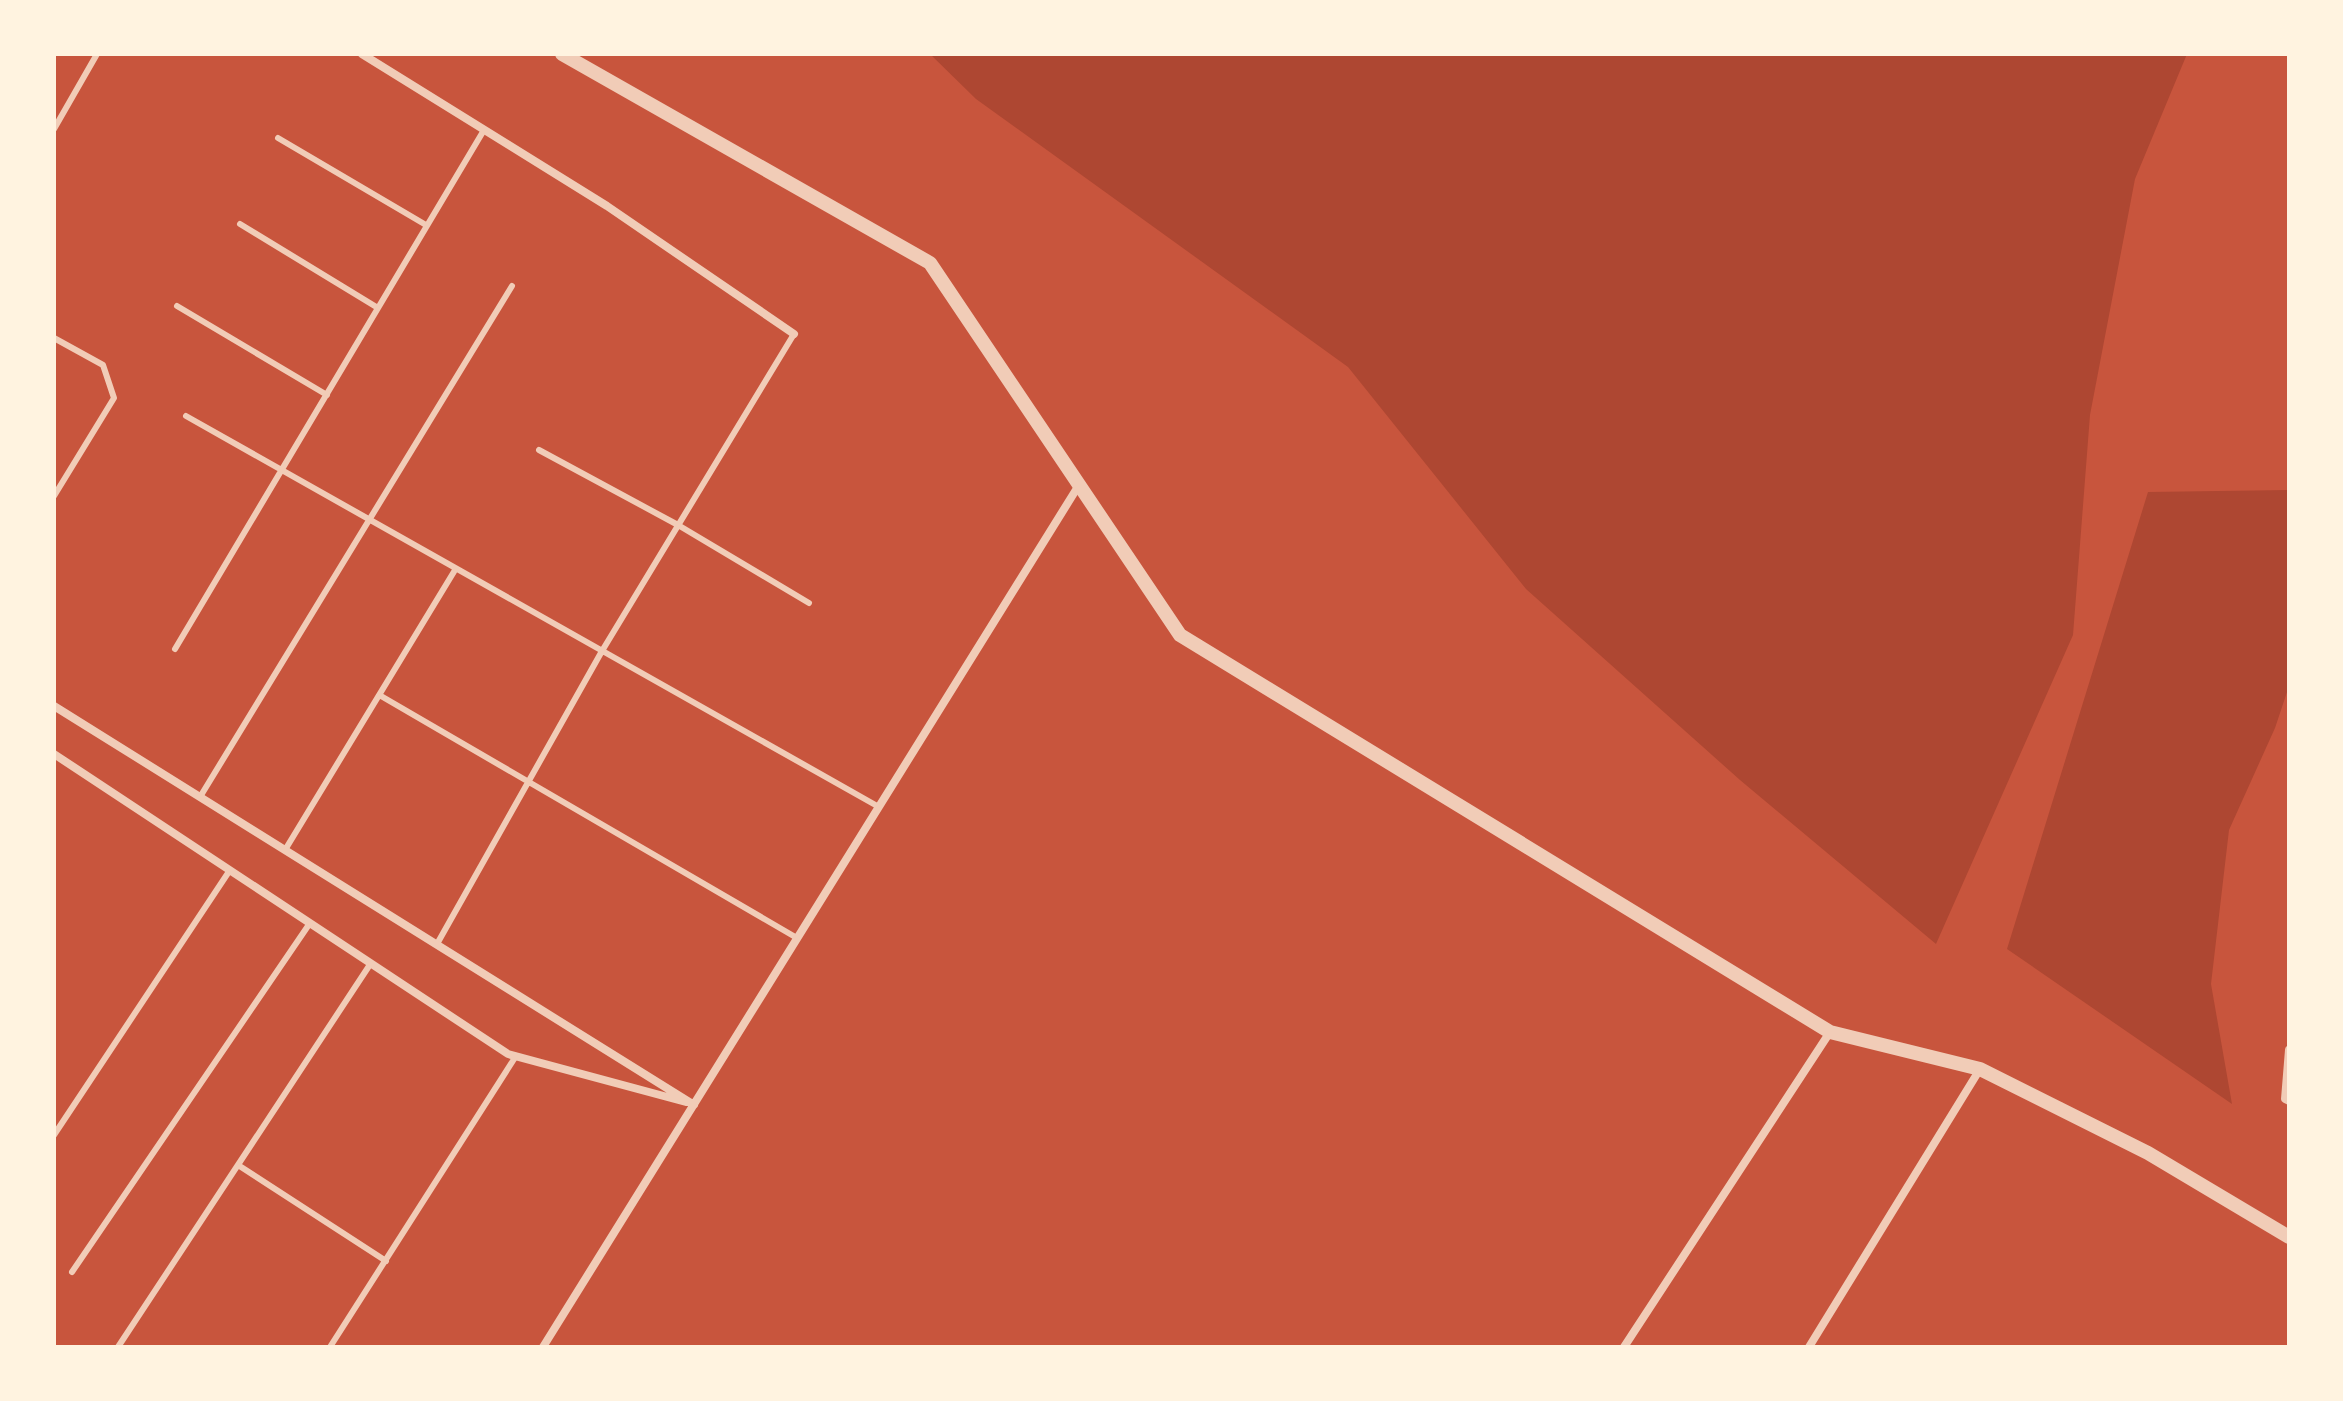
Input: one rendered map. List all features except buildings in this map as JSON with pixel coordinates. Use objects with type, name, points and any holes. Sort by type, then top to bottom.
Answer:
[{"type":"street","points":[[362,54],[607,206],[794,334]]},
{"type":"street","points":[[562,54],[930,263],[1180,635],[1830,1032],[1980,1069],[2148,1153],[2289,1237]]},
{"type":"street","points":[[543,1347],[1079,485]]},
{"type":"street","points":[[54,706],[694,1105]]},
{"type":"street","points":[[54,754],[516,1056],[694,1105]]},
{"type":"street","points":[[1624,1347],[1830,1032]]},
{"type":"street","points":[[2289,1050],[2285,1099],[2289,1101]]},
{"type":"street","points":[[1809,1347],[1980,1069]]},
{"type":"lane","points":[[54,129],[97,54]]},
{"type":"lane","points":[[175,649],[484,130]]},
{"type":"lane","points":[[278,138],[426,225]]},
{"type":"lane","points":[[240,224],[378,308]]},
{"type":"lane","points":[[200,797],[512,286]]},
{"type":"lane","points":[[177,306],[327,395]]},
{"type":"lane","points":[[437,944],[602,651],[794,334]]},
{"type":"lane","points":[[54,338],[103,365],[114,398],[54,496]]},
{"type":"lane","points":[[186,416],[879,807]]},
{"type":"lane","points":[[539,450],[678,525],[809,603]]},
{"type":"lane","points":[[285,850],[455,570]]},
{"type":"lane","points":[[381,696],[797,938]]},
{"type":"lane","points":[[54,1135],[230,870]]},
{"type":"lane","points":[[72,1272],[310,923]]},
{"type":"lane","points":[[118,1347],[371,963]]},
{"type":"lane","points":[[330,1347],[516,1056]]},
{"type":"lane","points":[[238,1165],[386,1261]]},
{"type":"shaded area","points":[[930,54],[2187,54],[2135,179],[2090,415],[2073,635],[1936,944],[1740,780],[1526,589],[1348,367],[976,99]]},
{"type":"shaded area","points":[[2289,490],[2289,686],[2275,728],[2229,830],[2211,984],[2232,1104],[2007,949],[2148,492]]}]
